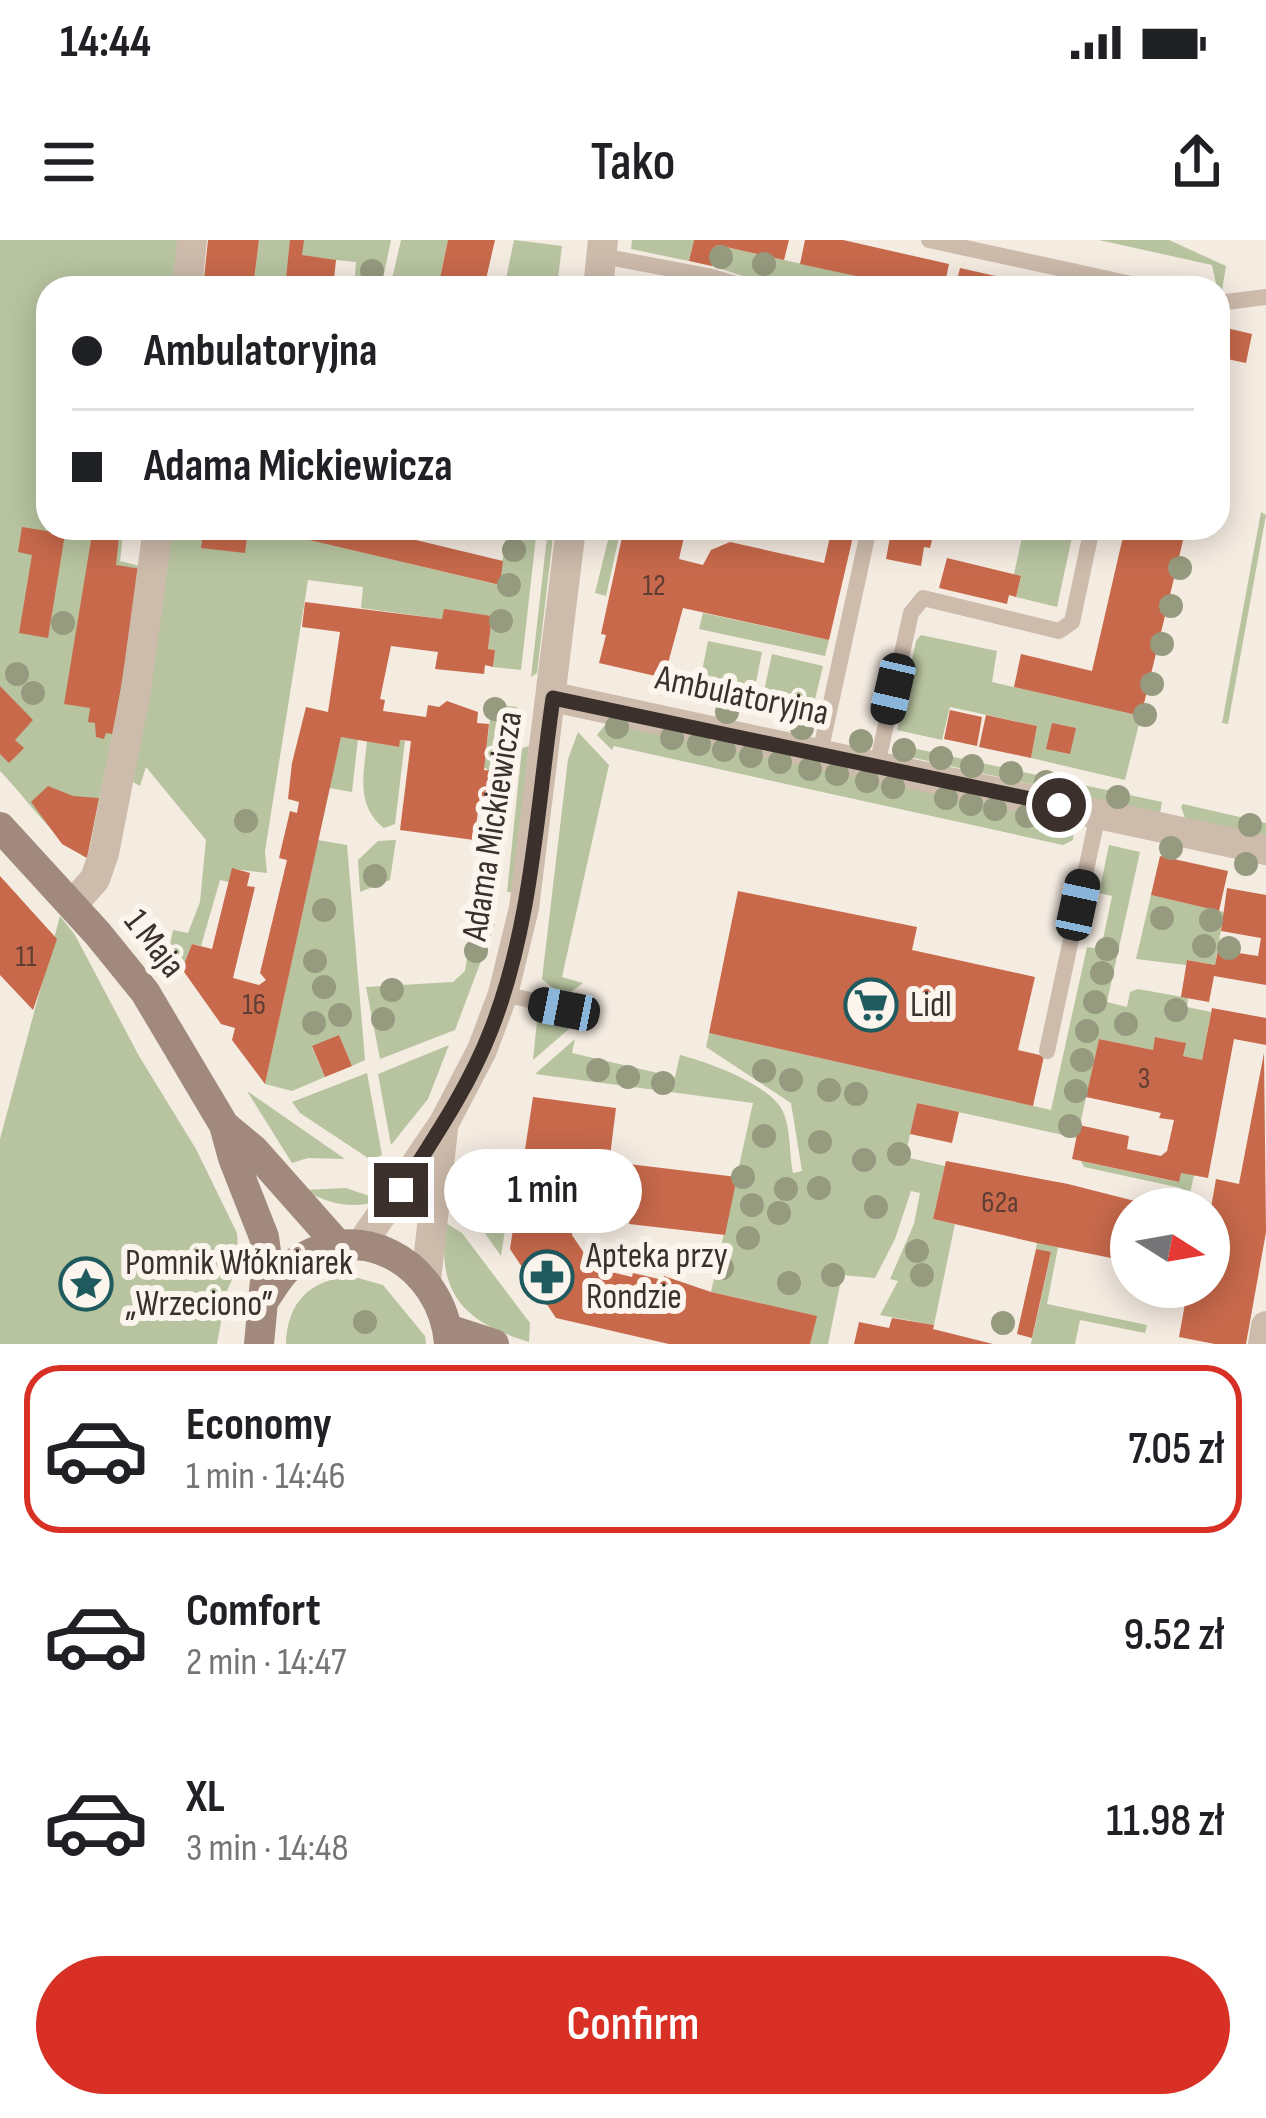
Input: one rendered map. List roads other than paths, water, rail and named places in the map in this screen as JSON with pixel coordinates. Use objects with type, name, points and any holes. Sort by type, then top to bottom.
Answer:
[{"type":"main road","name":"1 Maja","points":[[0,827],[145,992],[224,1125],[264,1238],[267,1259],[259,1343]]},
{"type":"main road","name":"1 Maja","points":[[224,1125],[349,1246]]},
{"type":"main road","points":[[261,1304],[288,1269],[312,1254],[349,1246],[394,1254],[426,1280],[448,1336],[494,1344]]},
{"type":"street","points":[[188,276],[192,240]]},
{"type":"street","points":[[72,905],[95,879],[104,853],[136,690],[156,540]]},
{"type":"street","name":"Adama Mickiewicza","points":[[349,1246],[443,1124],[482,1050],[502,994],[524,908],[570,540]]},
{"type":"street","name":"Ambulatoryjna","points":[[553,698],[1266,850]]},
{"type":"street","name":"Adama Mickiewicza","points":[[426,1280],[443,1124]]},
{"type":"street","points":[[1263,1344],[1266,1326]]},
{"type":"lane","points":[[929,240],[1095,276]]},
{"type":"lane","points":[[602,248],[708,276]]},
{"type":"lane","points":[[1230,302],[1266,297]]},
{"type":"lane","points":[[820,753],[866,540]]},
{"type":"lane","points":[[877,765],[917,602],[923,598],[1059,631],[1068,628],[1089,540]]},
{"type":"lane","points":[[1047,1052],[1098,814]]},
{"type":"lane","points":[[502,994],[592,1014]]},
{"type":"place","name":"Lidl","points":[[871,1005]]},
{"type":"place","name":"Apteka przy Rondzie","points":[[547,1277]]},
{"type":"place","name":"Pomnik Włókniarek „Wrzeciono”","points":[[86,1284]]}]
